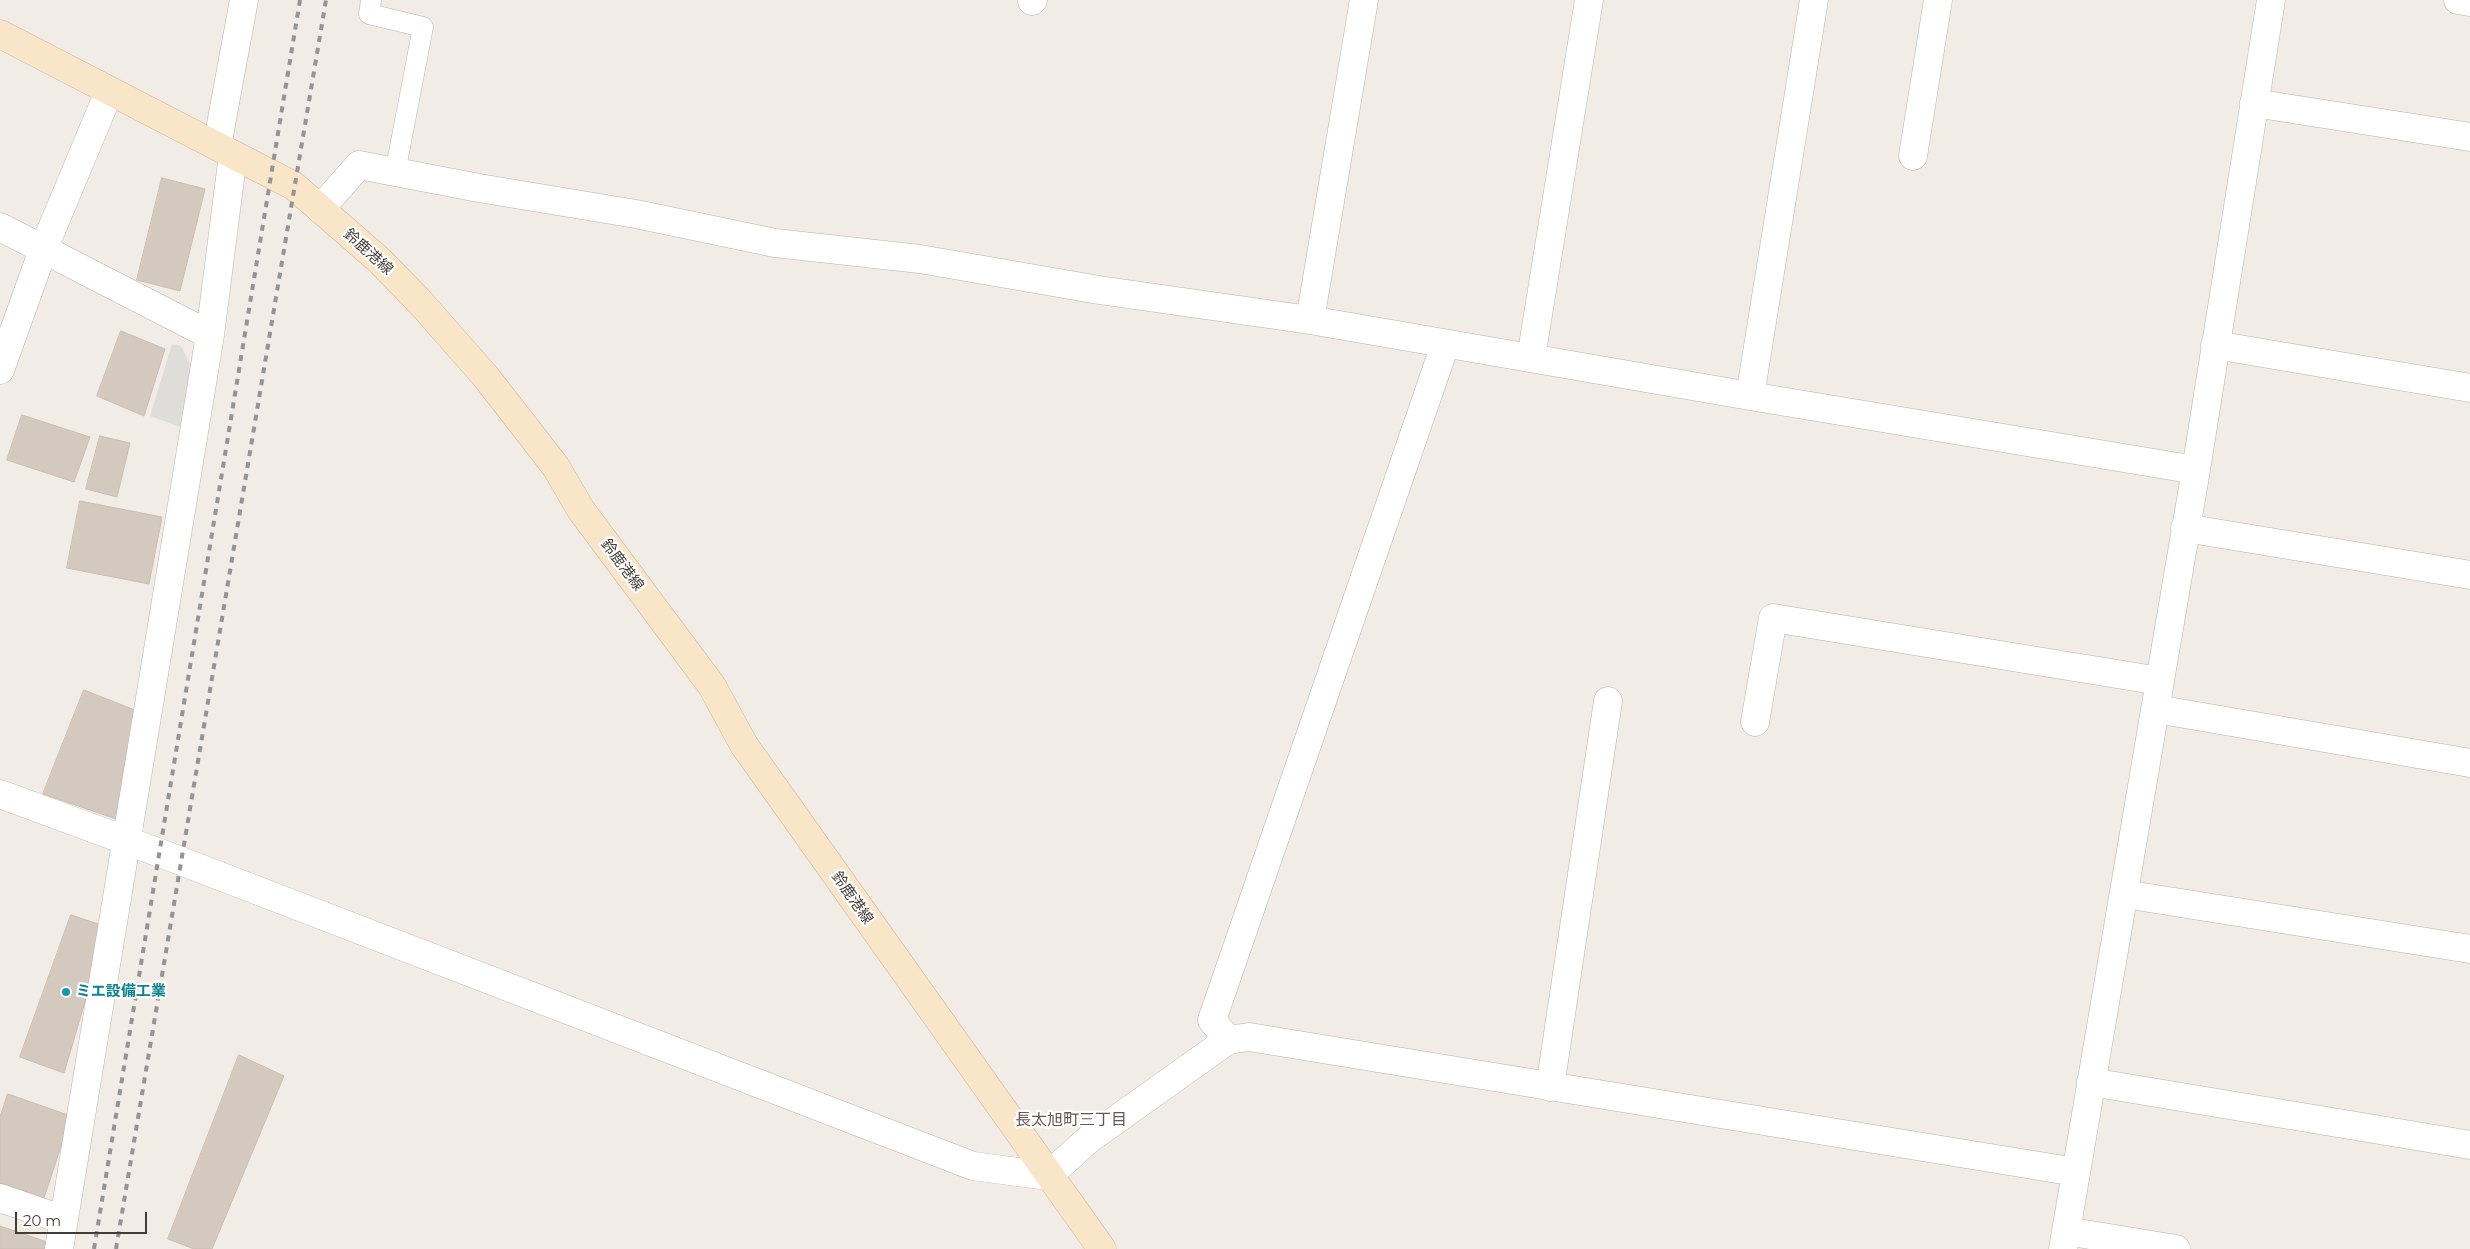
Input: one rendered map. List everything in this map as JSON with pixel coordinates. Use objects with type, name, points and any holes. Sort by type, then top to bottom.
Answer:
[{"type":"main road","name":"鈴鹿港線","points":[[0,34],[294,186],[379,260],[420,302],[486,377],[556,467],[581,510],[712,686],[744,745],[1048,1176],[1091,1243]]},
{"type":"street","points":[[59,1249],[125,840],[210,335],[225,150],[244,0]]},
{"type":"street","points":[[1310,320],[1364,0]]},
{"type":"street","points":[[1531,358],[1589,0]]},
{"type":"street","points":[[1750,396],[1814,0]]},
{"type":"street","points":[[1913,156],[1938,0]]},
{"type":"street","points":[[2176,1249],[2065,1240],[2196,470],[2271,0]]},
{"type":"street","points":[[2458,0],[2470,2]]},
{"type":"street","points":[[0,370],[43,250],[109,92]]},
{"type":"street","points":[[2254,103],[2470,137]]},
{"type":"street","points":[[320,209],[359,165],[395,173],[636,214],[775,243],[920,259],[1099,290],[1310,320],[1445,345],[2196,470]]},
{"type":"street","points":[[0,227],[210,335]]},
{"type":"street","points":[[1228,1040],[1212,1020],[1445,345]]},
{"type":"street","points":[[2215,345],[2470,388]]},
{"type":"street","points":[[2185,528],[2470,575]]},
{"type":"street","points":[[1754,722],[1773,618],[2160,681]]},
{"type":"street","points":[[1550,1087],[1608,701]]},
{"type":"street","points":[[2156,709],[2470,763]]},
{"type":"street","points":[[0,794],[125,840],[973,1166],[1048,1176],[1089,1139],[1228,1040],[1249,1037],[2076,1172]]},
{"type":"street","points":[[2124,894],[2470,949]]},
{"type":"street","points":[[2092,1082],[2470,1144]]},
{"type":"street","points":[[0,1198],[64,1220]]},
{"type":"lane","points":[[371,0],[369,14],[423,27],[395,173]]},
{"type":"shaded area","points":[[172,344],[181,346],[197,377],[185,429],[150,416]]},
{"type":"building","points":[[162,178],[205,189],[180,291],[137,280]]},
{"type":"building","points":[[121,331],[165,349],[144,416],[97,396]]},
{"type":"building","points":[[22,415],[90,437],[74,482],[7,460]]},
{"type":"building","points":[[100,436],[130,443],[117,497],[86,489]]},
{"type":"building","points":[[80,501],[162,517],[149,584],[67,568]]},
{"type":"building","points":[[84,690],[145,714],[121,781],[133,786],[119,820],[43,794]]},
{"type":"building","name":"ミエ設備工業","points":[[71,915],[107,927],[64,1073],[20,1057]]},
{"type":"building","points":[[239,1055],[284,1076],[212,1249],[194,1249],[168,1239]]},
{"type":"building","points":[[8,1094],[71,1116],[44,1198],[0,1183],[0,1117]]},
{"type":"building","points":[[0,1226],[56,1245],[55,1249],[0,1249]]},
{"type":"railway","points":[[94,1249],[300,0]]},
{"type":"railway","points":[[116,1249],[326,0]]},
{"type":"place","name":"ミエ設備工業","points":[[66,992]]},
{"type":"district","name":"長太旭町三丁目","points":[[1071,1120]]}]
